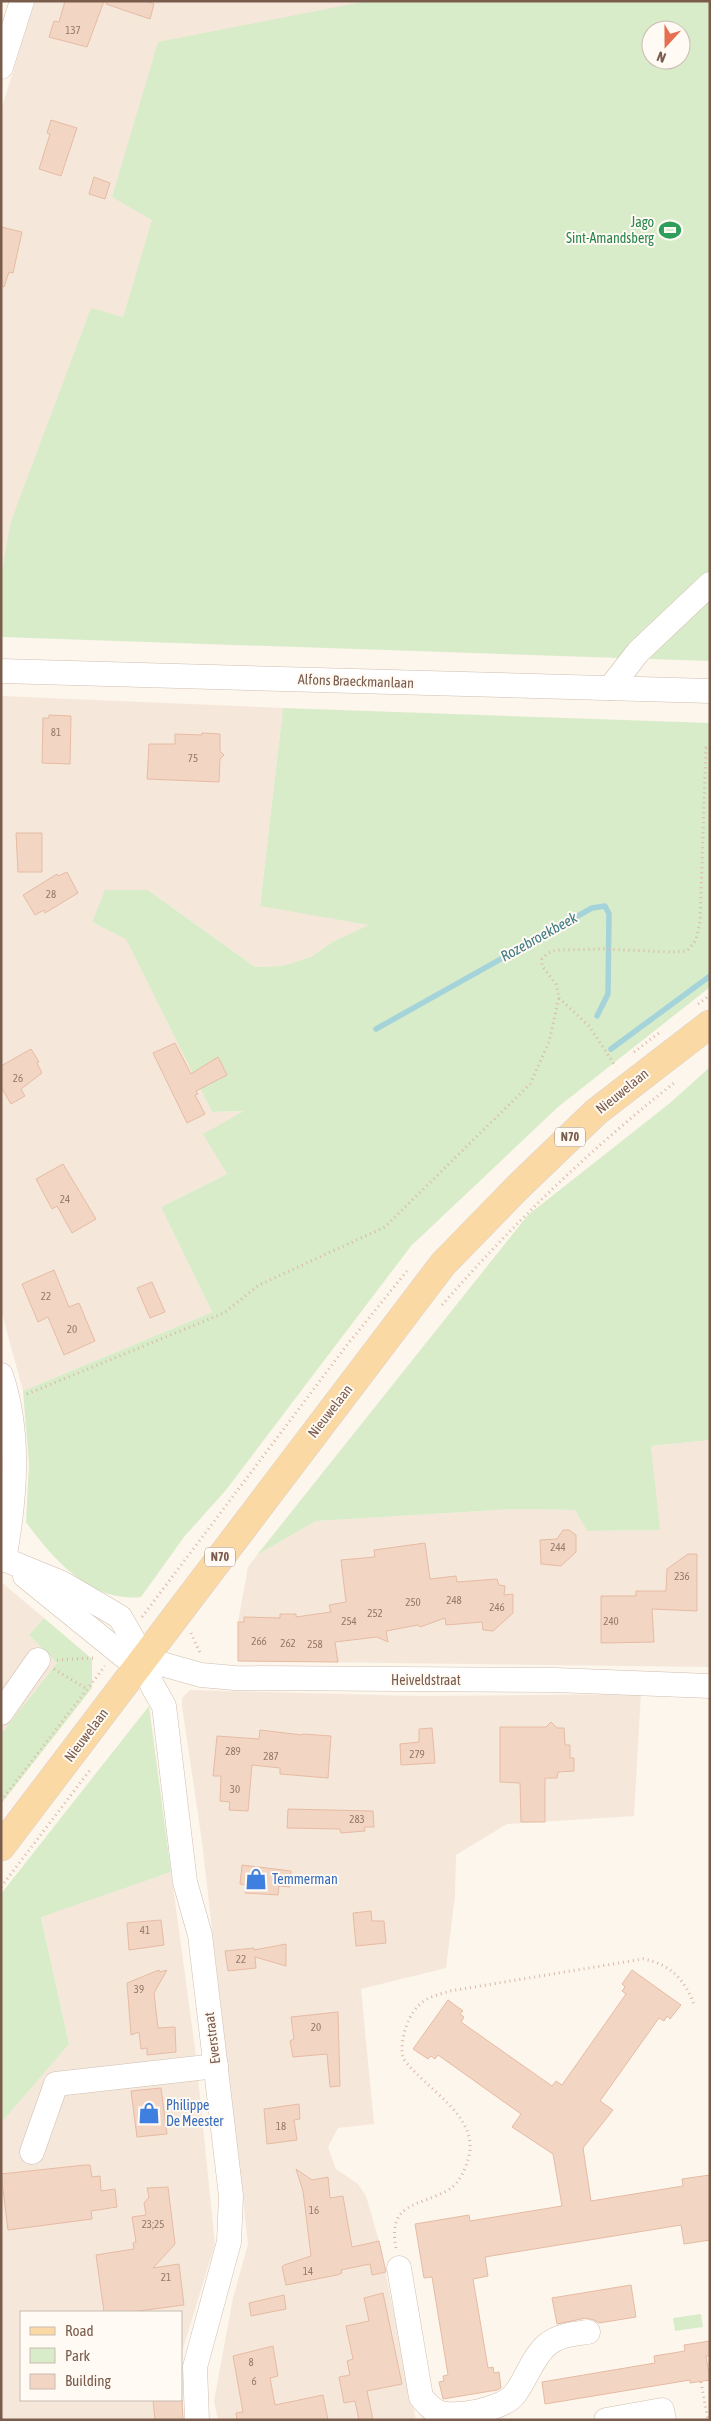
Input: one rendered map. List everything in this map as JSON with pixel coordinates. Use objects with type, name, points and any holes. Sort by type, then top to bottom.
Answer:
[{"type":"main road","name":"Nieuwelaan","points":[[1,1846],[144,1659],[296,1455],[443,1264],[518,1187],[596,1112],[710,1024]]},
{"type":"street","points":[[1,67],[22,1]]},
{"type":"street","points":[[610,688],[638,652],[710,584]]},
{"type":"street","name":"Alfons Braeckmanlaan","points":[[1,671],[710,691]]},
{"type":"street","points":[[1,1375],[10,1401],[14,1450],[12,1500],[3,1559],[62,1583],[120,1617],[144,1659]]},
{"type":"street","name":"Heiveldstraat","points":[[144,1659],[201,1675],[235,1678],[555,1680],[710,1686]]},
{"type":"street","name":"Everstraat","points":[[144,1659],[152,1685],[164,1706],[186,1882],[200,1935],[231,2196],[229,2242],[195,2367],[197,2420]]},
{"type":"street","points":[[1,1713],[38,1660]]},
{"type":"street","points":[[32,2152],[56,2084],[216,2066]]},
{"type":"street","points":[[400,2268],[421,2397],[431,2414],[450,2415],[505,2404],[514,2396],[540,2351],[549,2342],[558,2337],[588,2332]]},
{"type":"street","points":[[606,2420],[662,2410],[664,2420]]},
{"type":"path","points":[[10,1401],[224,1313],[259,1285],[385,1227],[530,1084],[548,1042],[559,997],[556,984],[542,966],[542,959],[548,953],[557,950],[602,949],[671,952],[687,950],[696,940],[700,922],[706,748],[710,746]]},
{"type":"path","points":[[559,997],[590,1026],[616,1067]]},
{"type":"path","points":[[441,1306],[531,1209],[604,1140],[678,1080]]},
{"type":"path","points":[[186,1640],[195,1629]]},
{"type":"path","points":[[191,1633],[202,1657]]},
{"type":"path","points":[[38,1660],[96,1658]]},
{"type":"path","points":[[38,1660],[87,1689]]},
{"type":"path","points":[[1,1801],[104,1667]]},
{"type":"path","points":[[400,2268],[393,2234],[396,2220],[407,2207],[451,2188],[463,2174],[469,2157],[469,2141],[465,2127],[455,2112],[403,2058],[402,2040],[408,2022],[415,2009],[424,2001],[450,1991],[643,1959],[669,1968],[690,1992],[695,2007]]},
{"type":"path","points":[[701,2382],[708,2420]]},
{"type":"shaded area","points":[[35,1],[367,1],[112,197],[153,219],[123,317],[91,309],[12,521],[1,576],[1,110]]},
{"type":"shaded area","points":[[1,696],[283,708],[260,905],[370,925],[334,941],[311,957],[282,966],[255,967],[148,890],[126,938],[212,1112],[246,1111],[227,1174],[161,1207],[212,1312],[23,1391],[1,1310]]},
{"type":"shaded area","points":[[710,1440],[710,1667],[238,1661],[238,1622],[248,1567],[257,1555],[316,1521],[515,1509],[575,1510],[587,1531],[659,1530],[651,1446]]},
{"type":"shaded area","points":[[1,1582],[44,1618],[29,1635],[57,1663],[1,1734]]},
{"type":"shaded area","points":[[190,1690],[421,1696],[641,1694],[634,1816],[507,1824],[456,1855],[455,1896],[446,1968],[361,1989],[374,2124],[338,2128],[328,2147],[336,2169],[358,2184],[366,2196],[379,2241],[416,2420],[218,2420],[214,2401],[233,2298],[248,2244],[202,1842],[182,1706],[182,1698]]},
{"type":"shaded area","points":[[171,1872],[195,2048],[215,2244],[182,2352],[182,2311],[20,2311],[20,2401],[182,2401],[182,2399],[184,2420],[1,2420],[1,2123],[69,2044],[41,1916]]},
{"type":"green space","points":[[367,1],[710,1],[710,661],[1,637],[1,576],[11,521],[91,308],[123,317],[152,220],[112,197],[158,42]]},
{"type":"green space","points":[[283,708],[710,723],[710,987],[558,1107],[411,1246],[226,1490],[184,1537],[141,1597],[123,1597],[106,1593],[90,1586],[75,1576],[48,1550],[26,1522],[29,1464],[23,1391],[212,1312],[161,1207],[227,1174],[203,1134],[244,1111],[212,1112],[126,939],[92,922],[105,890],[148,890],[255,967],[282,966],[311,957],[334,941],[369,925],[260,906]]},
{"type":"green space","points":[[710,1067],[710,1440],[651,1446],[660,1530],[587,1531],[575,1510],[515,1509],[316,1521],[257,1555],[528,1215],[670,1103]]},
{"type":"green space","points":[[44,1618],[92,1659],[92,1688],[1,1804],[1,1734],[57,1663],[29,1635]]},
{"type":"green space","points":[[149,1706],[171,1872],[41,1917],[69,2044],[1,2123],[1,1894]]},
{"type":"green space","points":[[701,2314],[703,2327],[675,2331],[673,2318]]},
{"type":"building","points":[[65,1],[104,1],[87,47],[49,37],[54,21],[59,22]]},
{"type":"building","points":[[106,1],[145,1],[154,4],[150,19],[106,4]]},
{"type":"building","points":[[51,120],[77,128],[61,176],[39,169],[50,134],[47,133]]},
{"type":"building","points":[[94,177],[110,183],[105,199],[89,194]]},
{"type":"building","points":[[1,227],[22,232],[13,273],[9,272],[4,287],[1,286]]},
{"type":"building","points":[[49,715],[71,716],[70,764],[42,763],[43,718],[49,718]]},
{"type":"building","points":[[202,733],[220,734],[220,751],[224,755],[220,759],[219,782],[147,779],[149,744],[175,744],[175,734],[202,735]]},
{"type":"building","points":[[16,833],[42,833],[42,872],[18,872]]},
{"type":"building","points":[[67,872],[78,893],[45,913],[44,910],[35,915],[23,895],[57,874],[58,876]]},
{"type":"building","points":[[175,1043],[191,1074],[218,1057],[227,1075],[196,1091],[198,1094],[195,1095],[205,1114],[187,1123],[153,1053]]},
{"type":"building","points":[[31,1049],[39,1062],[37,1063],[42,1073],[21,1089],[25,1096],[11,1104],[1,1087],[1,1066]]},
{"type":"building","points":[[63,1164],[96,1219],[72,1233],[57,1206],[52,1209],[36,1179]]},
{"type":"building","points":[[54,1270],[69,1307],[79,1303],[95,1341],[64,1355],[48,1317],[38,1322],[22,1284]]},
{"type":"building","points":[[152,1282],[165,1312],[150,1318],[137,1288]]},
{"type":"building","points":[[563,1530],[569,1530],[576,1535],[576,1552],[561,1566],[541,1564],[540,1540],[557,1539]]},
{"type":"building","points":[[425,1543],[430,1579],[456,1576],[457,1582],[497,1579],[499,1585],[505,1586],[504,1595],[513,1594],[513,1613],[493,1631],[483,1630],[482,1622],[446,1625],[445,1618],[420,1627],[418,1625],[386,1631],[388,1642],[377,1637],[335,1642],[338,1662],[238,1661],[238,1622],[244,1622],[244,1617],[280,1618],[280,1614],[296,1614],[296,1617],[331,1612],[329,1605],[346,1602],[341,1560],[375,1557],[374,1550]]},
{"type":"building","points":[[688,1554],[697,1554],[697,1611],[652,1609],[654,1642],[601,1643],[601,1596],[636,1596],[636,1591],[666,1591],[667,1569]]},
{"type":"building","points":[[551,1722],[557,1728],[564,1728],[565,1745],[570,1745],[570,1758],[574,1758],[574,1771],[558,1772],[557,1778],[545,1778],[545,1822],[521,1822],[520,1783],[500,1782],[500,1727],[546,1727]]},
{"type":"building","points":[[432,1728],[435,1763],[401,1765],[400,1744],[419,1742],[419,1729]]},
{"type":"building","points":[[260,1730],[331,1736],[328,1778],[280,1774],[280,1768],[252,1765],[248,1811],[229,1810],[230,1802],[220,1801],[221,1776],[213,1776],[217,1736],[259,1739]]},
{"type":"building","points":[[288,1809],[373,1811],[374,1827],[364,1827],[365,1831],[341,1833],[340,1829],[287,1828]]},
{"type":"building","points":[[242,1865],[291,1871],[290,1887],[279,1886],[278,1895],[245,1893],[246,1885],[240,1884]]},
{"type":"building","points":[[371,1911],[372,1921],[384,1921],[386,1943],[356,1946],[353,1913]]},
{"type":"building","points":[[161,1920],[164,1945],[129,1950],[127,1923]]},
{"type":"building","points":[[286,1944],[286,1966],[255,1957],[256,1968],[228,1971],[225,1951],[254,1948],[254,1950]]},
{"type":"building","points":[[159,1970],[160,1972],[167,1970],[154,1993],[158,2028],[175,2027],[176,2052],[147,2055],[147,2048],[141,2049],[139,2032],[131,2035],[127,1983]]},
{"type":"building","points":[[632,1970],[681,2005],[670,2019],[667,2016],[664,2021],[659,2018],[600,2101],[613,2110],[583,2148],[591,2201],[683,2186],[682,2179],[710,2175],[710,2240],[684,2244],[681,2225],[485,2257],[488,2276],[473,2279],[488,2368],[493,2367],[494,2373],[499,2372],[501,2388],[443,2399],[439,2382],[444,2381],[443,2376],[448,2375],[432,2277],[424,2278],[415,2224],[469,2215],[470,2221],[562,2206],[553,2154],[512,2127],[521,2114],[438,2055],[435,2059],[431,2056],[428,2059],[413,2049],[448,2000],[463,2011],[460,2014],[464,2017],[461,2022],[552,2086],[556,2081],[562,2085],[626,1994],[622,1991],[625,1987],[622,1984]]},
{"type":"building","points":[[338,2012],[340,2086],[330,2087],[327,2054],[293,2057],[290,2041],[294,2039],[291,2017]]},
{"type":"building","points":[[161,2088],[167,2134],[137,2137],[131,2091]]},
{"type":"building","points":[[299,2104],[300,2119],[294,2120],[297,2140],[267,2144],[264,2109]]},
{"type":"building","points":[[90,2165],[92,2177],[100,2176],[101,2191],[115,2189],[117,2207],[91,2211],[92,2219],[8,2230],[1,2174]]},
{"type":"building","points":[[296,2169],[312,2180],[328,2177],[330,2198],[343,2196],[352,2247],[379,2241],[386,2272],[372,2275],[370,2264],[341,2270],[342,2273],[337,2275],[286,2285],[282,2267],[311,2256],[303,2191]]},
{"type":"building","points":[[168,2187],[175,2244],[153,2268],[179,2264],[184,2305],[139,2311],[104,2311],[96,2255],[134,2249],[133,2243],[136,2242],[132,2217],[146,2215],[144,2203],[149,2197],[147,2188]]},
{"type":"building","points":[[631,2285],[636,2317],[599,2323],[586,2318],[557,2324],[552,2298]]},
{"type":"building","points":[[383,2293],[402,2384],[367,2391],[373,2420],[359,2420],[355,2401],[344,2403],[339,2377],[350,2375],[347,2361],[353,2359],[346,2326],[369,2321],[364,2298]]},
{"type":"building","points":[[284,2295],[286,2309],[251,2316],[249,2303]]},
{"type":"building","points":[[710,2341],[710,2356],[706,2356],[710,2380],[690,2383],[690,2380],[545,2404],[542,2382],[655,2363],[654,2356],[685,2351],[684,2345]]},
{"type":"building","points":[[273,2346],[278,2376],[270,2378],[275,2405],[323,2395],[328,2420],[237,2420],[236,2413],[243,2412],[233,2356]]},
{"type":"building","points":[[182,2400],[183,2420],[155,2420],[153,2401]]},
{"type":"waterway","name":"Rozebroekbeek","points":[[376,1029],[592,908],[605,906],[609,914],[608,994],[597,1016]]},
{"type":"waterway","name":"Rozebroekbeek","points":[[611,1049],[710,976]]},
{"type":"place","name":"Jago Sint-Amandsberg","points":[[670,230]]},
{"type":"place","name":"Temmerman","points":[[256,1879]]},
{"type":"place","name":"Philippe De Meester","points":[[149,2113]]}]
